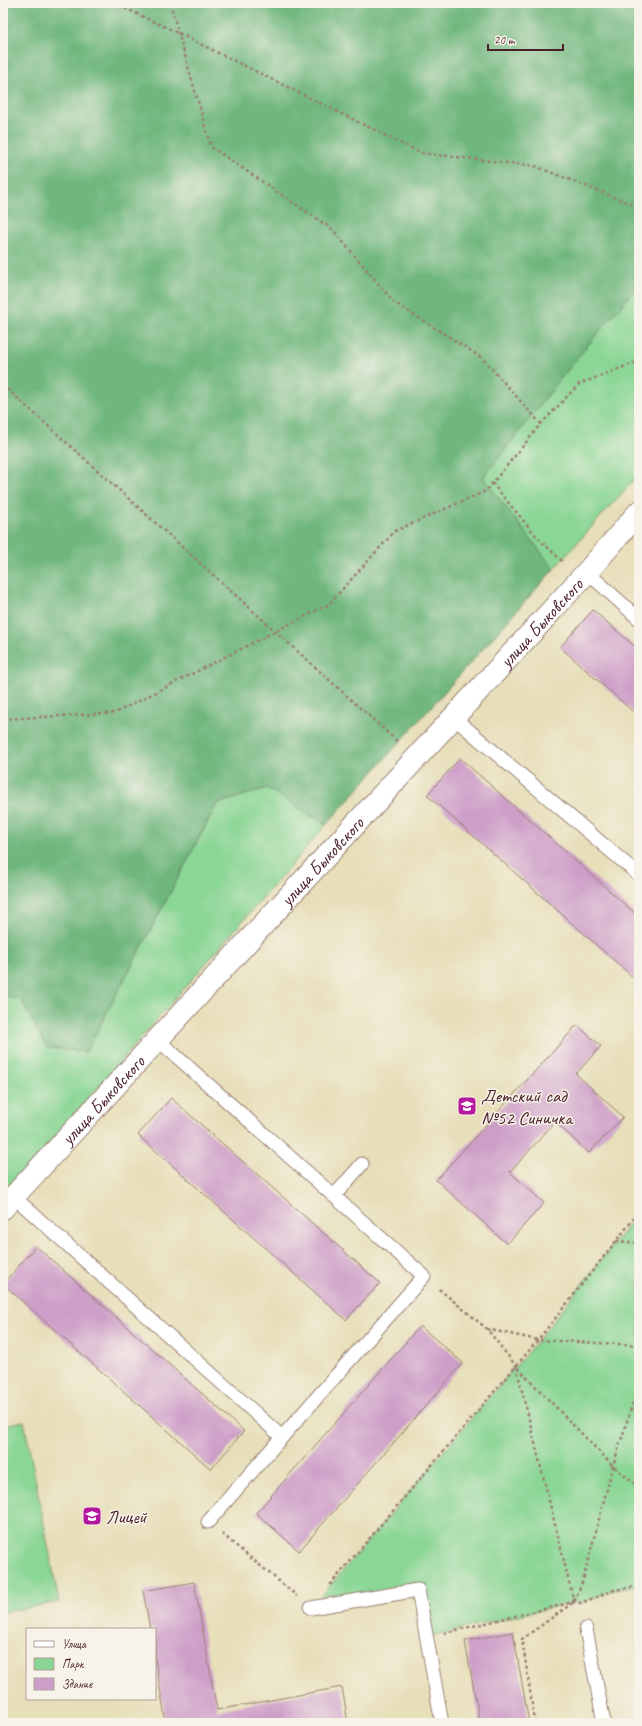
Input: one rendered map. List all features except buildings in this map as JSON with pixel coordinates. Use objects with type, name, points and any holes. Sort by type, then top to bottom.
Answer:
[{"type":"street","name":"улица Быковского","points":[[8,1203],[583,576],[639,512]]},
{"type":"lane","points":[[583,576],[639,619]]},
{"type":"lane","points":[[453,717],[639,875]]},
{"type":"lane","points":[[158,1040],[424,1276],[208,1522]]},
{"type":"lane","points":[[334,1196],[362,1164]]},
{"type":"lane","points":[[8,1203],[282,1437]]},
{"type":"lane","points":[[311,1608],[418,1590],[442,1723]]},
{"type":"lane","points":[[586,1629],[604,1723]]},
{"type":"path","points":[[114,3],[421,153],[536,166],[639,207]]},
{"type":"path","points":[[170,3],[211,147],[332,229],[394,302],[482,358],[541,424]]},
{"type":"path","points":[[3,719],[115,713],[329,604],[396,530],[486,491],[541,424],[579,384],[639,361]]},
{"type":"path","points":[[3,385],[416,758]]},
{"type":"path","points":[[492,483],[538,538],[583,576]]},
{"type":"path","points":[[208,1522],[311,1608],[538,1340],[639,1212]]},
{"type":"path","points":[[616,1241],[639,1243]]},
{"type":"path","points":[[424,1276],[487,1329],[516,1366],[612,1466],[639,1487]]},
{"type":"path","points":[[487,1329],[538,1340],[639,1345]]},
{"type":"path","points":[[516,1366],[574,1602]]},
{"type":"path","points":[[535,1723],[522,1639],[574,1602],[583,1580],[612,1466],[639,1383]]},
{"type":"path","points":[[427,1637],[574,1602],[581,1603],[614,1590],[639,1586]]},
{"type":"green space","points":[[3,3],[639,3],[639,284],[573,363],[483,478],[554,569],[326,825],[267,788],[217,804],[86,1052],[47,1048],[21,1000],[3,995]]},
{"type":"green space","points":[[639,284],[639,474],[554,569],[483,478],[573,363]]},
{"type":"green space","points":[[267,788],[326,825],[3,1197],[3,995],[21,1000],[47,1048],[86,1052],[217,804]]},
{"type":"green space","points":[[639,1212],[639,1586],[614,1590],[581,1603],[574,1602],[427,1637],[418,1590],[311,1608],[538,1340]]},
{"type":"green space","points":[[24,1421],[59,1602],[3,1612],[3,1425]]},
{"type":"place","name":"Детский сад №52 Синичка","points":[[467,1106]]},
{"type":"place","name":"Лицей","points":[[92,1516]]}]
